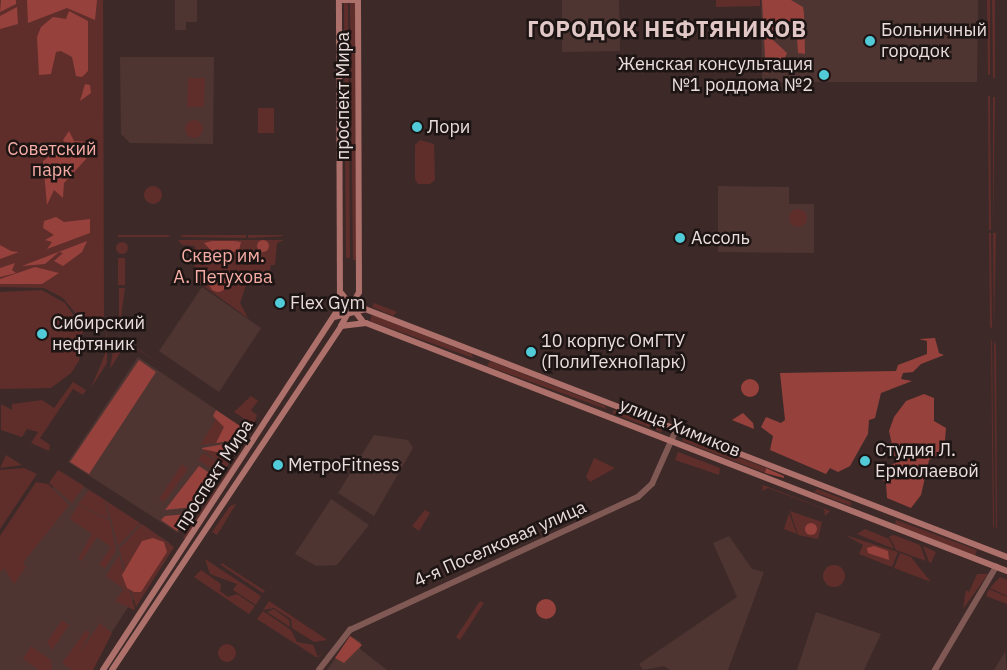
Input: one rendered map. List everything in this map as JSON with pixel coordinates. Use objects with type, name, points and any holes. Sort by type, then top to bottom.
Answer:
[{"type":"main road","name":"проспект Мира","points":[[104,670],[334,318],[341,292],[339,0]]},
{"type":"main road","points":[[343,0],[356,0]]},
{"type":"main road","name":"проспект Мира","points":[[112,670],[341,326],[359,292],[356,0]]},
{"type":"main road","points":[[341,292],[351,309],[362,321],[341,326]]},
{"type":"main road","points":[[359,292],[365,309]]},
{"type":"main road","name":"улица Химиков","points":[[334,318],[351,309],[365,309],[1007,557]]},
{"type":"main road","name":"улица Химиков","points":[[362,321],[672,440],[992,567],[1007,571]]},
{"type":"main road","points":[[606,415],[611,403]]},
{"type":"main road","points":[[801,491],[805,480]]},
{"type":"main road","points":[[881,523],[886,510]]},
{"type":"street","name":"4-я Поселковая улица","points":[[319,670],[350,630],[638,497],[652,484],[676,430]]},
{"type":"street","points":[[935,670],[992,567]]},
{"type":"shaded area","points":[[175,0],[197,0],[197,22],[186,22],[186,30],[175,30]]},
{"type":"shaded area","points":[[562,0],[619,0],[620,51],[562,52]]},
{"type":"shaded area","name":"Больничный городок","points":[[761,0],[978,0],[977,82],[762,82]]},
{"type":"shaded area","points":[[120,57],[214,57],[213,144],[130,143],[121,134]]},
{"type":"shaded area","points":[[718,186],[789,187],[789,204],[814,204],[814,253],[718,252]]},
{"type":"shaded area","points":[[202,287],[261,328],[219,392],[159,351]]},
{"type":"shaded area","points":[[138,357],[245,429],[178,533],[68,462]]},
{"type":"shaded area","points":[[374,435],[408,440],[413,448],[374,516],[338,493]]},
{"type":"shaded area","points":[[62,472],[170,543],[87,670],[0,670],[0,537],[51,490]]},
{"type":"shaded area","points":[[331,499],[369,525],[337,565],[316,566],[295,554]]},
{"type":"shaded area","points":[[729,536],[752,569],[764,572],[728,670],[670,670],[664,666],[643,670],[639,664],[737,597],[713,543]]},
{"type":"shaded area","points":[[816,612],[881,634],[864,670],[797,670]]},
{"type":"shaded area","points":[[351,636],[361,642],[360,649],[387,670],[327,670]]},
{"type":"shaded area","points":[[1005,652],[1007,670],[994,670]]},
{"type":"green space","name":"Советский парк","points":[[0,0],[103,0],[104,320],[81,320],[63,298],[44,288],[0,287]]},
{"type":"green space","points":[[1,0],[16,0],[16,4],[0,12]]},
{"type":"green space","points":[[27,0],[97,0],[95,20],[67,8],[28,23]]},
{"type":"green space","points":[[716,0],[760,0],[760,6],[716,7]]},
{"type":"green space","points":[[762,0],[791,0],[803,7],[804,13],[805,54],[798,53],[796,23],[781,19],[781,35],[774,25],[771,38],[787,53],[782,64],[771,63],[766,75]]},
{"type":"green space","points":[[987,0],[990,0],[990,75],[988,75]]},
{"type":"green space","points":[[992,0],[995,0],[995,78],[993,78]]},
{"type":"green space","points":[[344,2],[348,4],[350,258],[346,258]]},
{"type":"green space","points":[[355,2],[356,260],[353,260],[350,3]]},
{"type":"green space","points":[[17,7],[18,24],[0,29],[0,16]]},
{"type":"green space","points":[[69,11],[88,21],[88,71],[82,77],[76,76],[72,57],[61,51],[56,52],[51,74],[39,75],[37,37],[41,27],[53,17],[66,19]]},
{"type":"green space","points":[[188,78],[205,78],[204,107],[187,107]]},
{"type":"green space","points":[[85,84],[90,85],[91,93],[80,101]]},
{"type":"green space","points":[[988,96],[990,96],[991,230],[989,230]]},
{"type":"green space","points":[[993,97],[995,97],[993,230]]},
{"type":"green space","points":[[258,108],[274,108],[274,133],[258,133]]},
{"type":"green space","points":[[190,120],[198,120],[203,125],[201,136],[190,138],[185,133],[185,125]]},
{"type":"green space","points":[[69,131],[74,141],[90,142],[87,158],[64,183],[63,198],[54,190],[47,205],[43,161],[59,149],[64,158],[69,147],[63,140]]},
{"type":"green space","points":[[420,140],[434,144],[435,180],[430,184],[418,184],[415,179],[415,145]]},
{"type":"green space","points":[[149,186],[157,186],[162,191],[160,202],[149,204],[144,199],[144,191]]},
{"type":"green space","points":[[798,209],[804,212],[807,218],[804,224],[798,227],[792,224],[789,218],[792,212]]},
{"type":"green space","points":[[56,217],[64,222],[90,219],[90,233],[47,249],[52,242],[45,240],[54,235],[43,228],[44,221]]},
{"type":"green space","points":[[989,233],[991,233],[992,328],[990,327]]},
{"type":"green space","points":[[993,233],[996,233],[994,328]]},
{"type":"green space","points":[[118,235],[168,235],[171,237],[118,237]]},
{"type":"green space","points":[[183,235],[246,235],[246,238],[180,237]]},
{"type":"green space","points":[[248,235],[282,235],[284,236],[248,238]]},
{"type":"green space","name":"Сквер им. А. Петухова","points":[[178,240],[284,240],[277,243],[275,265],[271,265],[269,272],[255,272],[247,282],[240,303],[248,318],[194,279],[195,246],[182,245]]},
{"type":"green space","points":[[261,240],[265,240],[269,246],[265,252],[261,252],[257,248],[257,244]]},
{"type":"green space","points":[[87,241],[82,252],[63,266],[54,261],[63,253],[59,252],[45,264],[22,266]]},
{"type":"green space","points":[[212,241],[241,242],[239,250],[218,258],[204,243]]},
{"type":"green space","points":[[120,242],[124,242],[128,248],[124,254],[120,254],[116,250],[116,246]]},
{"type":"green space","points":[[0,245],[11,251],[19,252],[0,259]]},
{"type":"green space","points":[[118,258],[125,258],[125,285],[118,285]]},
{"type":"green space","points":[[15,263],[12,270],[16,273],[0,277],[0,268]]},
{"type":"green space","points":[[35,267],[59,273],[42,284],[0,284],[0,279]]},
{"type":"green space","points":[[218,274],[224,277],[227,283],[224,289],[218,292],[212,289],[209,283],[212,277]]},
{"type":"green space","points":[[119,288],[125,288],[120,324],[119,323]]},
{"type":"green space","name":"Сибирский нефтяник","points":[[42,290],[65,303],[83,329],[79,361],[71,373],[51,388],[0,389],[0,292]]},
{"type":"green space","points":[[374,303],[397,312],[393,316],[372,307]]},
{"type":"green space","points":[[372,315],[472,354],[473,358],[370,321]]},
{"type":"green space","points":[[107,326],[107,363],[91,388],[105,354]]},
{"type":"green space","points":[[116,329],[121,338],[166,367],[121,339]]},
{"type":"green space","points":[[935,338],[939,353],[944,355],[921,364],[913,372],[903,373],[901,379],[912,381],[881,393],[875,418],[869,420],[868,434],[850,466],[838,472],[830,468],[826,474],[770,450],[773,436],[761,427],[766,417],[781,423],[785,420],[780,373],[896,371],[898,365],[927,354],[927,341],[919,339]]},
{"type":"green space","points":[[992,340],[994,527],[991,341]]},
{"type":"green space","points":[[994,340],[996,345],[997,528],[996,528]]},
{"type":"green space","points":[[116,343],[123,348],[110,369],[114,345]]},
{"type":"green space","points":[[139,360],[156,372],[89,474],[70,462]]},
{"type":"green space","points":[[490,361],[605,406],[606,409],[487,366]]},
{"type":"green space","points":[[750,379],[756,382],[759,388],[756,394],[750,397],[744,394],[741,388],[744,382]]},
{"type":"green space","points":[[73,382],[86,390],[83,395],[73,389],[40,438],[50,445],[49,451],[31,443],[38,432],[27,429],[22,437],[1,430],[1,404],[12,410],[12,404],[42,400],[54,408]]},
{"type":"green space","points":[[924,394],[934,398],[934,421],[946,428],[944,452],[929,460],[921,495],[911,508],[887,498],[886,483],[879,476],[883,467],[896,463],[889,431],[894,417],[906,401]]},
{"type":"green space","points":[[251,396],[258,401],[251,410],[257,415],[254,425],[234,412]]},
{"type":"green space","points":[[216,410],[249,432],[245,439],[216,443],[224,427],[213,416]]},
{"type":"green space","points":[[614,410],[663,428],[661,432],[612,413]]},
{"type":"green space","points":[[743,413],[753,423],[754,429],[732,420]]},
{"type":"green space","points":[[213,416],[224,427],[224,432],[216,443],[200,445],[215,421]]},
{"type":"green space","points":[[252,435],[186,538],[183,538]]},
{"type":"green space","points":[[684,436],[766,468],[765,473],[682,441]]},
{"type":"green space","points":[[241,441],[245,441],[226,468],[202,449],[231,455]]},
{"type":"green space","points":[[241,441],[231,455],[202,449],[202,448]]},
{"type":"green space","points":[[678,452],[720,468],[719,475],[675,460]]},
{"type":"green space","points":[[203,453],[222,465],[217,472],[198,460]]},
{"type":"green space","points":[[6,455],[22,465],[0,468]]},
{"type":"green space","points":[[594,458],[615,468],[590,482],[586,477]]},
{"type":"green space","points":[[182,464],[188,469],[164,502],[159,499]]},
{"type":"green space","points":[[199,466],[211,474],[193,507],[165,510]]},
{"type":"green space","points":[[24,468],[37,474],[0,529],[0,470]]},
{"type":"green space","points":[[766,468],[784,476],[784,478],[765,473]]},
{"type":"green space","points":[[58,470],[84,486],[72,503],[49,483]]},
{"type":"green space","points":[[36,482],[48,484],[69,505],[23,563],[26,567],[14,584],[4,568],[0,573],[0,536]]},
{"type":"green space","points":[[763,485],[830,511],[825,516],[824,509],[768,488],[762,491]]},
{"type":"green space","points":[[817,489],[851,502],[851,506],[814,492]]},
{"type":"green space","points":[[89,490],[105,500],[109,519],[78,504]]},
{"type":"green space","points":[[106,501],[140,523],[118,546],[110,515]]},
{"type":"green space","points":[[236,504],[217,535],[212,532],[230,506]]},
{"type":"green space","points":[[78,505],[110,521],[116,551],[105,568],[99,565],[111,547],[97,537],[81,561],[78,559],[92,534],[70,519]]},
{"type":"green space","points":[[425,510],[430,513],[419,531],[412,526]]},
{"type":"green space","points":[[790,511],[822,522],[818,539],[798,535]]},
{"type":"green space","points":[[789,513],[797,534],[784,529]]},
{"type":"green space","points":[[188,514],[177,531],[161,520],[165,516]]},
{"type":"green space","points":[[896,520],[977,550],[975,556],[895,525]]},
{"type":"green space","points":[[809,523],[813,523],[817,529],[813,535],[809,535],[805,531],[805,527]]},
{"type":"green space","points":[[142,524],[174,547],[136,607],[119,549]]},
{"type":"green space","points":[[865,529],[889,539],[894,549],[857,534]]},
{"type":"green space","points":[[845,535],[898,552],[892,567],[859,554],[863,545]]},
{"type":"green space","points":[[894,535],[920,545],[926,561],[896,550],[889,536]]},
{"type":"green space","points":[[153,538],[164,542],[167,552],[141,592],[134,592],[127,588],[122,575],[142,541]]},
{"type":"green space","points":[[874,546],[888,551],[889,560],[868,553],[867,548]]},
{"type":"green space","points":[[923,546],[936,552],[931,563],[929,562]]},
{"type":"green space","points":[[900,553],[911,557],[931,582],[894,568]]},
{"type":"green space","points":[[119,555],[134,610],[115,601],[124,589],[106,576]]},
{"type":"green space","points":[[205,559],[261,596],[256,605],[233,590],[237,584],[210,574]]},
{"type":"green space","points":[[222,563],[265,591],[263,593],[221,565]]},
{"type":"green space","points":[[834,565],[842,568],[845,576],[842,584],[834,587],[826,584],[823,576],[826,568]]},
{"type":"green space","points":[[201,570],[221,584],[220,591],[228,597],[237,594],[255,606],[249,614],[194,577]]},
{"type":"green space","points":[[977,574],[988,574],[963,609],[966,590],[969,592]]},
{"type":"green space","points":[[1000,577],[1007,580],[1007,596],[990,588]]},
{"type":"green space","points":[[989,589],[1007,597],[1007,604],[986,596]]},
{"type":"green space","points":[[546,599],[553,602],[556,609],[553,616],[546,619],[539,616],[536,609],[539,602]]},
{"type":"green space","points":[[269,601],[327,640],[314,642],[292,628],[291,619],[274,608],[263,610]]},
{"type":"green space","points":[[480,601],[484,603],[460,640],[456,637]]},
{"type":"green space","points":[[274,609],[289,620],[290,627],[267,612]]},
{"type":"green space","points":[[263,611],[291,630],[297,642],[313,645],[318,657],[257,619]]},
{"type":"green space","points":[[62,620],[69,625],[52,650],[47,642]]},
{"type":"green space","points":[[100,623],[112,633],[93,670],[72,670],[62,663],[86,630],[90,633],[79,654]]},
{"type":"green space","points":[[350,636],[362,645],[344,663],[335,658]]},
{"type":"green space","points":[[227,644],[233,647],[236,653],[233,659],[227,662],[221,659],[218,653],[221,647]]},
{"type":"green space","points":[[31,646],[51,660],[52,670],[39,670],[23,659]]},
{"type":"place","name":"Больничный городок","points":[[870,41]]},
{"type":"place","name":"Женская консультация №1 роддома №2","points":[[824,75]]},
{"type":"place","name":"Лори","points":[[417,127]]},
{"type":"place","name":"Ассоль","points":[[680,238]]},
{"type":"place","name":"Flex Gym","points":[[280,303]]},
{"type":"place","name":"Сибирский нефтяник","points":[[42,334]]},
{"type":"place","name":"10 корпус ОмГТУ (ПолиТехноПарк)","points":[[531,352]]},
{"type":"place","name":"Студия Л. Ермолаевой","points":[[865,461]]},
{"type":"place","name":"МетроFitness","points":[[278,465]]},
{"type":"district","name":"ГОРОДОК НЕФТЯНИКОВ","points":[[667,29]]}]
